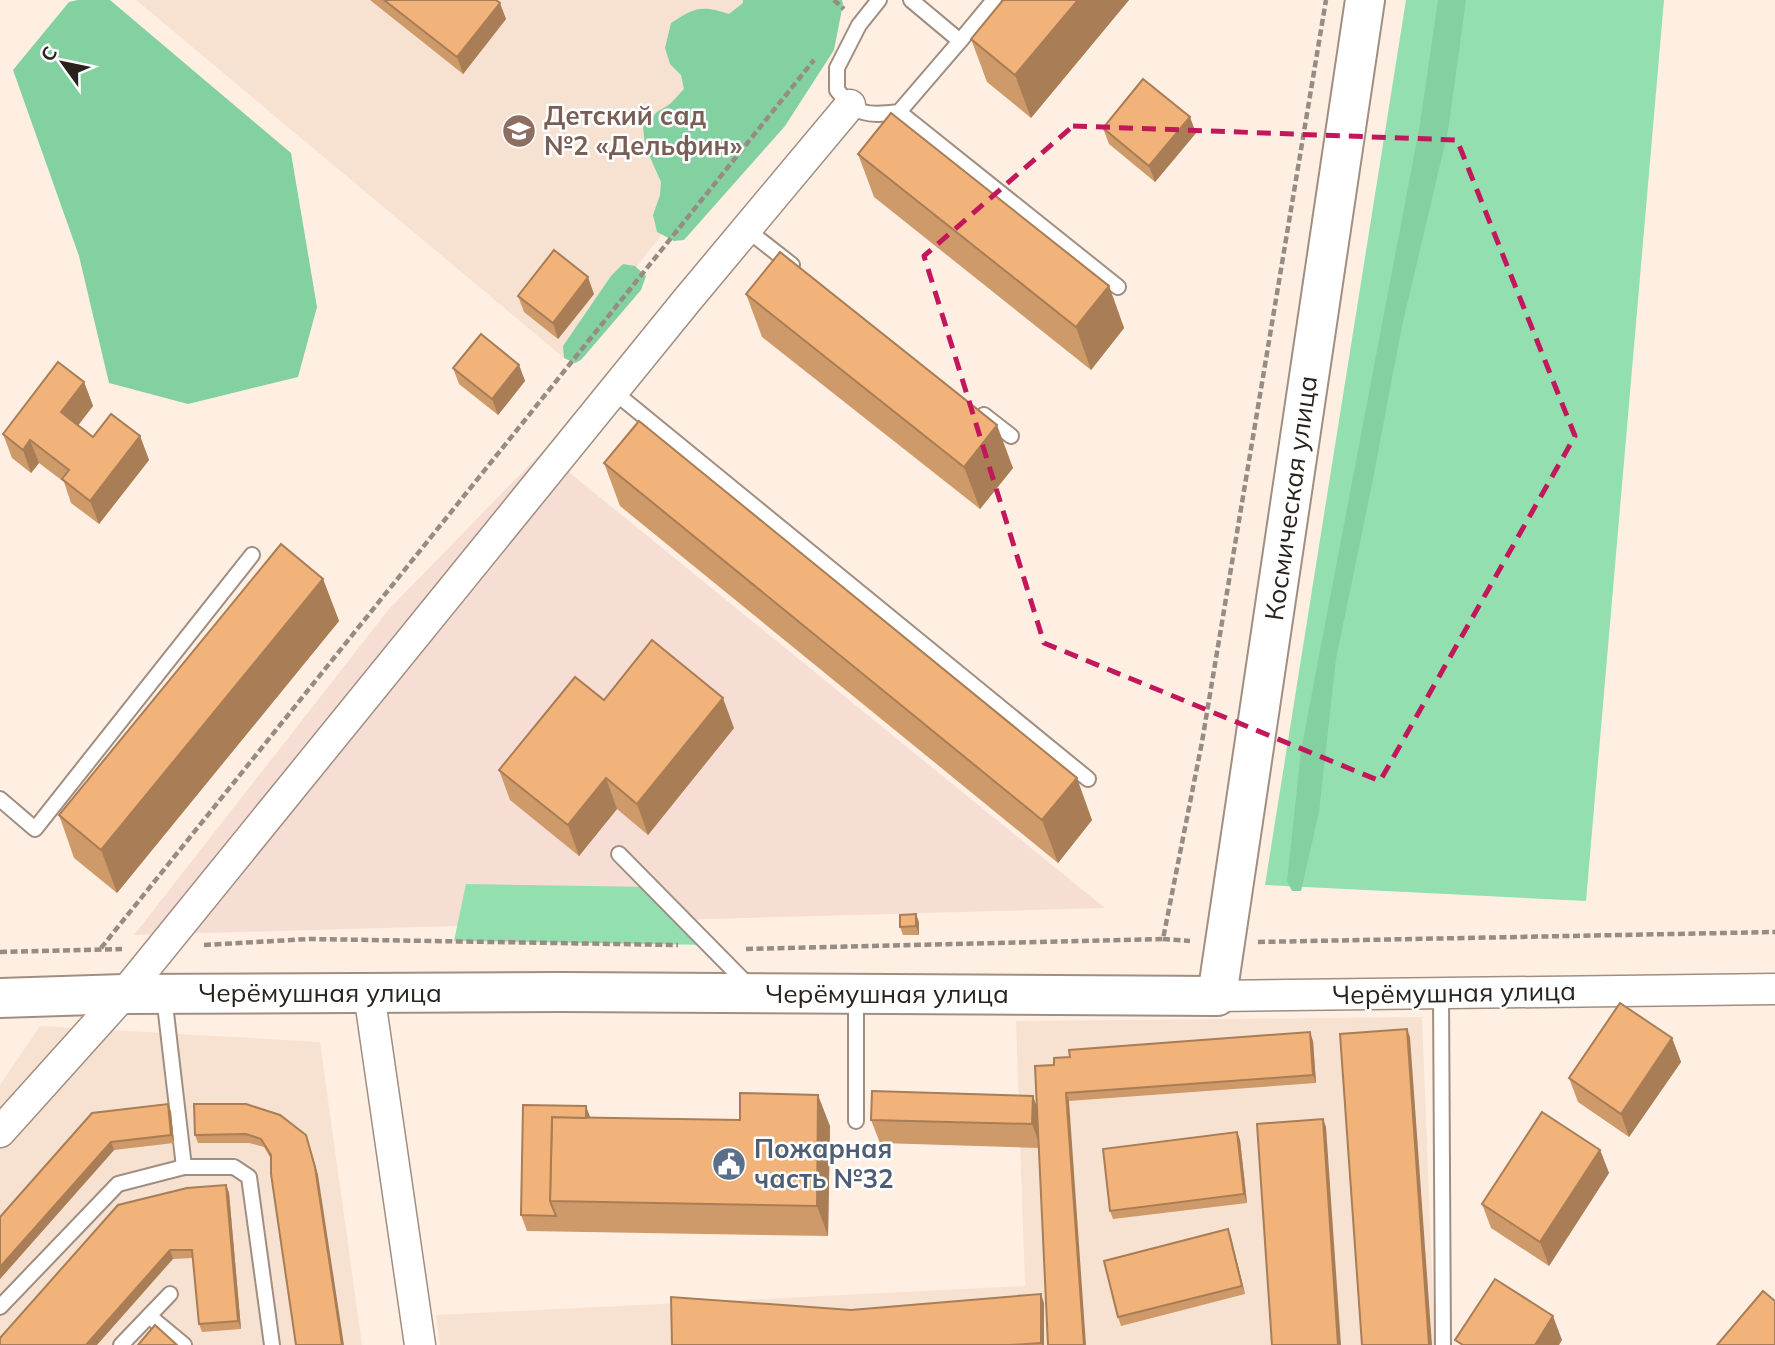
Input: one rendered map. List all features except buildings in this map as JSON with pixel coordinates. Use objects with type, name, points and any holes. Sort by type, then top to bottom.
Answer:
[{"type":"street","name":"Космическая улица","points":[[1217,996],[1365,0]]},
{"type":"street","points":[[0,1132],[124,993],[613,391],[850,105]]},
{"type":"street","name":"Черёмушная улица","points":[[0,998],[124,993],[1217,996],[1775,989]]},
{"type":"street","points":[[369,993],[420,1345]]},
{"type":"lane","points":[[879,0],[859,25],[837,68],[837,90],[850,105],[871,115],[899,111],[994,0]]},
{"type":"lane","points":[[911,0],[960,41]]},
{"type":"lane","points":[[899,111],[1118,287]]},
{"type":"lane","points":[[746,229],[799,270]]},
{"type":"lane","points":[[613,391],[1088,779]]},
{"type":"lane","points":[[969,403],[1011,436]]},
{"type":"lane","points":[[0,799],[35,829],[252,555]]},
{"type":"lane","points":[[619,853],[756,993]]},
{"type":"lane","points":[[1441,993],[1443,1345]]},
{"type":"lane","points":[[164,994],[184,1167]]},
{"type":"lane","points":[[856,994],[856,1121]]},
{"type":"lane","points":[[0,1307],[118,1184],[184,1167],[234,1167],[249,1177],[272,1345]]},
{"type":"lane","points":[[121,1345],[170,1294]]},
{"type":"lane","points":[[149,1316],[184,1345]]},
{"type":"path","points":[[1163,939],[1202,742],[1326,0]]},
{"type":"path","points":[[100,949],[815,58]]},
{"type":"path","points":[[0,952],[160,948],[309,939],[711,945],[752,950],[1163,939],[1225,943],[1775,932]]},
{"type":"highlighted area","points":[[1073,126],[1457,140],[1575,436],[1380,781],[1044,643],[924,256]]},
{"type":"shaded area","name":"Детский сад №2 «Дельфин»","points":[[136,0],[822,0],[838,13],[564,358]]},
{"type":"shaded area","points":[[543,451],[1105,908],[134,935],[389,609]]},
{"type":"shaded area","points":[[1422,1017],[1435,1345],[440,1345],[436,1315],[1025,1286],[1016,1021]]},
{"type":"shaded area","points":[[40,1026],[320,1042],[362,1345],[0,1345],[0,1085]]},
{"type":"green space","points":[[110,0],[291,153],[317,307],[298,377],[188,404],[109,383],[79,256],[13,70],[69,2]]},
{"type":"green space","points":[[743,0],[842,0],[834,50],[785,126],[684,240],[674,241],[657,232],[653,215],[661,182],[645,146],[643,126],[684,89],[681,75],[670,64],[665,48],[671,23],[698,9],[712,9],[729,14],[743,3]]},
{"type":"green space","points":[[1406,0],[1664,0],[1586,901],[1265,885]]},
{"type":"green space","points":[[1438,0],[1466,0],[1448,131],[1402,326],[1336,659],[1319,812],[1301,891],[1292,891],[1287,881],[1301,751],[1420,124]]},
{"type":"green space","points":[[623,264],[635,266],[646,276],[641,290],[581,360],[575,363],[564,358],[563,346],[611,276]]},
{"type":"green space","points":[[466,884],[652,887],[711,945],[454,941]]},
{"type":"place","name":"Детский сад №2 «Дельфин»","points":[[519,131]]},
{"type":"place","name":"Пожарная часть №32","points":[[729,1164]]}]
